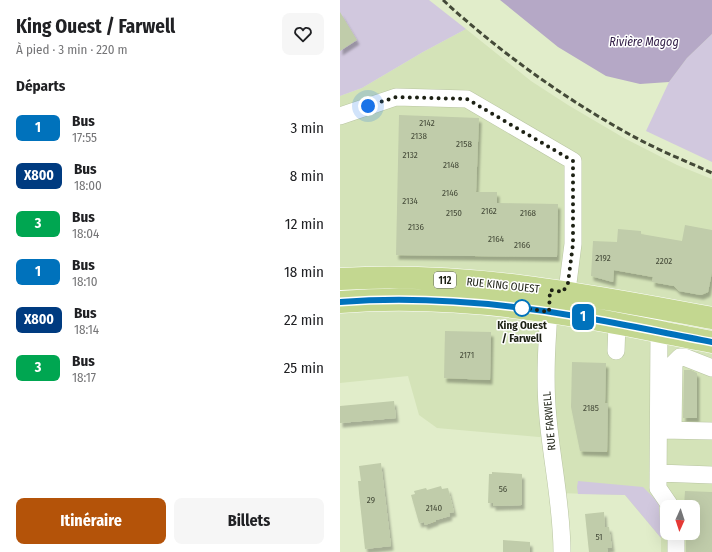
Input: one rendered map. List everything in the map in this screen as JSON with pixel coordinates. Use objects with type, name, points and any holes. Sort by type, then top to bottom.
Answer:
[{"type":"main road","name":"RUE KING OUEST","points":[[340,279],[410,278],[518,286],[557,291],[712,318]]},
{"type":"main road","name":"RUE KING OUEST","points":[[340,302],[432,301],[518,307],[712,342]]},
{"type":"street","name":"RUE FARWELL","points":[[340,116],[396,97],[467,99],[573,161],[573,244],[568,283],[557,291],[549,312],[547,341],[546,397],[560,510],[562,552]]},
{"type":"street","points":[[616,351],[617,324]]},
{"type":"street","points":[[659,332],[666,430]]},
{"type":"street","points":[[666,500],[658,488],[658,473],[666,430],[674,363],[680,357],[684,357],[712,368]]},
{"type":"street","points":[[666,430],[712,431]]},
{"type":"street","points":[[658,473],[712,475]]},
{"type":"street","points":[[676,540],[676,552]]},
{"type":"shaded area","points":[[340,0],[429,0],[466,29],[423,52],[362,88],[340,96]]},
{"type":"shaded area","points":[[466,29],[531,81],[568,105],[624,138],[677,165],[712,179],[712,552],[661,552],[661,540],[700,540],[700,500],[660,500],[660,537],[625,495],[557,493],[550,438],[437,428],[419,415],[408,376],[340,383],[340,96],[362,88],[423,52]]},
{"type":"shaded area","points":[[712,34],[712,162],[646,131],[669,82],[687,58]]},
{"type":"shaded area","points":[[578,481],[643,487],[659,503],[660,537],[625,495],[578,494]]},
{"type":"water","name":"Rivière Magog","points":[[500,0],[712,0],[712,34],[687,58],[669,82],[640,84],[606,76],[558,47]]},
{"type":"building","points":[[340,12],[357,40],[340,51]]},
{"type":"building","points":[[399,115],[479,118],[476,192],[497,192],[497,203],[558,204],[557,257],[396,255]]},
{"type":"building","points":[[685,225],[712,230],[712,272],[708,292],[701,295],[679,291],[674,286],[652,282],[653,277],[614,270],[613,282],[591,276],[593,241],[617,242],[618,229],[641,231],[641,234],[682,241]]},
{"type":"building","points":[[445,331],[491,332],[490,380],[444,378]]},
{"type":"building","points":[[572,362],[606,363],[605,403],[608,403],[607,452],[580,451],[571,407]]},
{"type":"building","points":[[684,370],[691,370],[697,373],[697,418],[683,418]]},
{"type":"building","points":[[394,401],[396,418],[340,423],[340,406]]},
{"type":"building","points":[[381,463],[391,546],[365,549],[358,481],[361,481],[359,466]]},
{"type":"building","points":[[492,472],[522,474],[522,505],[493,506],[493,503],[488,503],[489,474],[492,474]]},
{"type":"building","points":[[441,486],[442,489],[448,488],[454,512],[449,513],[450,516],[425,525],[424,522],[419,523],[411,495],[415,494],[414,491],[426,488],[427,490]]},
{"type":"building","points":[[685,491],[712,492],[712,552],[686,552],[686,540],[700,540],[700,500],[684,500]]},
{"type":"building","points":[[604,512],[605,527],[609,527],[612,548],[607,548],[608,552],[589,552],[585,514]]},
{"type":"building","points":[[503,540],[530,542],[530,552],[503,552]]},
{"type":"railway","points":[[443,0],[512,58],[563,94],[614,126],[640,140],[712,173]]},
{"type":"bus line","name":"1","points":[[340,302],[416,300],[464,302],[518,307],[581,317],[712,342]]},
{"type":"place","name":"King Ouest / Farwell","points":[[522,308]]},
{"type":"route","points":[[368,106],[396,97],[467,99],[573,161],[573,244],[568,283],[563,292],[550,290],[549,312],[518,307],[522,308]]}]
